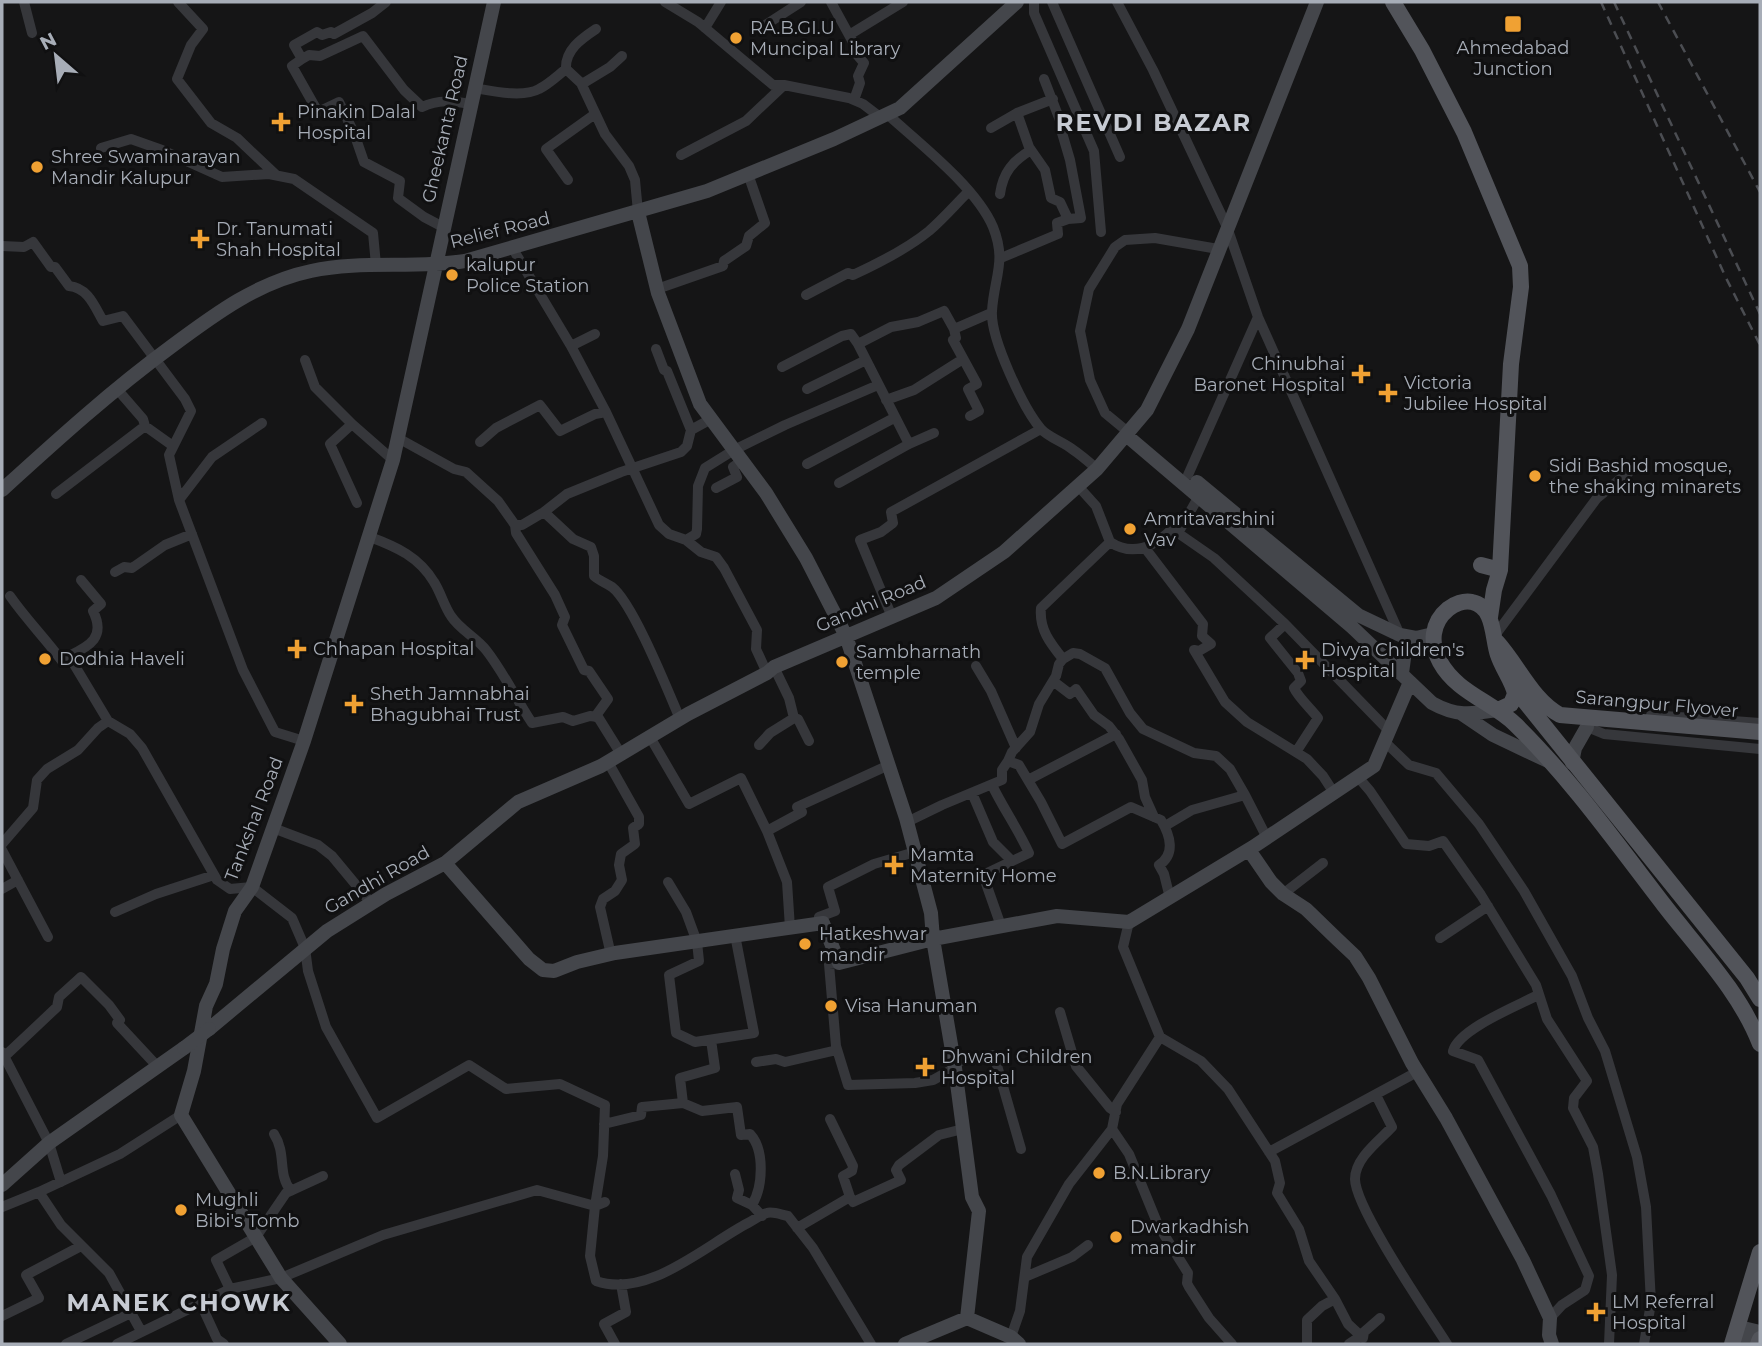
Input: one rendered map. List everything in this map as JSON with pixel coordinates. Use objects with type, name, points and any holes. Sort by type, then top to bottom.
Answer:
[{"type":"main road","points":[[1393,2],[1422,50],[1464,132],[1520,266],[1521,288],[1510,377],[1500,570],[1490,617],[1493,638],[1505,674],[1540,723],[1747,978],[1760,999]]},
{"type":"main road","points":[[1481,565],[1500,570]]},
{"type":"main road","points":[[1490,617],[1484,608],[1473,602],[1454,605],[1441,616],[1433,635],[1435,652],[1447,673],[1476,698],[1516,724],[1551,762],[1726,985],[1754,1027],[1760,1044]]},
{"type":"main road","points":[[1493,638],[1517,665],[1536,695],[1557,717]]},
{"type":"main road","points":[[1498,710],[1511,704],[1514,688]]},
{"type":"main road","name":"Sarangpur Flyover","points":[[1516,724],[1540,723],[1557,717],[1590,723],[1760,732]]},
{"type":"main road","points":[[1735,1336],[1760,1252]]},
{"type":"street","points":[[24,2],[32,33]]},
{"type":"street","points":[[178,2],[203,29],[191,45],[177,79],[211,123],[237,138],[276,176]]},
{"type":"street","points":[[302,59],[294,45],[317,32],[322,35],[331,32],[334,34],[386,2]]},
{"type":"street","name":"Gheekanta Road","points":[[436,266],[494,2]]},
{"type":"street","points":[[665,2],[705,28],[773,85],[784,85],[863,103],[930,153],[968,192],[985,211],[994,229],[1001,258],[992,313],[1013,381],[1041,429],[1073,449],[1097,469]]},
{"type":"street","points":[[705,28],[721,2]]},
{"type":"street","points":[[759,30],[801,2]]},
{"type":"street","points":[[831,2],[854,44],[853,50],[864,63],[858,75],[860,83],[854,100]]},
{"type":"street","points":[[849,35],[903,2]]},
{"type":"street","points":[[1034,2],[1034,13],[1094,151],[1101,232]]},
{"type":"street","points":[[1052,2],[1120,156]]},
{"type":"street","points":[[1117,2],[1153,70],[1227,227],[1258,317],[1400,635]]},
{"type":"street","name":"Gandhi Road","points":[[157,1066],[209,1029],[305,948],[371,903],[445,863],[518,802],[614,758],[770,670],[936,598],[1004,552],[1097,469],[1147,410],[1188,329],[1317,2]]},
{"type":"street","name":"Relief Road","points":[[2,490],[80,418],[155,359],[215,314],[264,285],[312,270],[376,265],[436,266],[465,261],[707,191],[900,108],[1014,3]]},
{"type":"street","points":[[596,29],[572,49],[565,59],[566,69],[582,84],[611,144],[629,166],[635,180],[638,212],[657,289],[700,404],[766,493],[806,558],[846,636],[907,822],[931,914],[955,1065],[972,1197],[979,1211],[967,1318]]},
{"type":"street","points":[[443,226],[424,217],[398,198],[400,181],[365,162],[339,102],[318,112],[292,66],[309,55],[320,56],[363,36],[404,90],[422,107],[435,101],[470,104]]},
{"type":"street","points":[[582,84],[622,56]]},
{"type":"street","points":[[474,88],[504,93],[527,93],[537,90],[566,69]]},
{"type":"street","points":[[1001,258],[1058,234],[1057,223],[1081,218],[1066,141],[1044,79]]},
{"type":"street","points":[[681,155],[746,121],[784,85]]},
{"type":"street","points":[[991,128],[1017,113],[1053,100]]},
{"type":"street","points":[[1017,113],[1031,150],[1045,170],[1051,198],[1060,202],[1068,219]]},
{"type":"street","points":[[568,180],[546,149],[595,114]]},
{"type":"street","points":[[101,148],[131,139],[222,177],[276,176],[294,179],[373,233],[376,265]]},
{"type":"street","points":[[1000,194],[1005,173],[1016,159],[1031,150]]},
{"type":"street","points":[[657,289],[723,266],[724,261],[746,246],[749,236],[765,223],[748,174]]},
{"type":"street","points":[[806,295],[848,273],[853,275],[877,264],[908,245],[928,232],[968,192]]},
{"type":"street","points":[[1218,249],[1155,238],[1125,240],[1115,247],[1089,289],[1080,331],[1090,380],[1105,413],[1188,475],[1358,615],[1400,635],[1416,638],[1433,635]]},
{"type":"street","points":[[2,246],[24,247],[33,242],[69,286],[80,287],[91,298],[103,321],[123,316],[185,398],[191,411],[169,455],[179,500],[243,670],[275,732],[304,741]]},
{"type":"street","points":[[513,249],[571,346],[606,412],[629,456],[632,469],[644,489],[659,525],[668,534],[686,540],[701,552],[716,557],[724,568],[757,630],[756,649],[789,698],[794,718],[798,719],[809,741]]},
{"type":"street","name":"Tankshal Road","points":[[181,1115],[194,1071],[206,1006],[216,984],[223,948],[235,911],[252,887],[304,741],[370,537],[393,460],[436,266]]},
{"type":"street","points":[[858,344],[891,327],[918,322],[944,311],[954,329],[956,338],[953,340],[977,384],[968,389],[979,411],[970,416]]},
{"type":"street","points":[[954,329],[992,313]]},
{"type":"street","points":[[1188,475],[1258,317]]},
{"type":"street","points":[[571,346],[595,334]]},
{"type":"street","points":[[782,367],[851,334],[909,444]]},
{"type":"street","points":[[515,524],[522,525],[567,494],[621,471],[681,453],[687,446],[691,430],[656,349]]},
{"type":"street","points":[[886,400],[914,390],[963,359]]},
{"type":"street","points":[[305,360],[315,387],[393,460]]},
{"type":"street","points":[[807,389],[866,360]]},
{"type":"street","points":[[686,540],[696,534],[699,478],[705,468],[738,455],[837,402],[878,385]]},
{"type":"street","points":[[117,389],[145,426],[173,446]]},
{"type":"street","points":[[480,442],[496,428],[540,405],[560,431],[595,414],[606,412]]},
{"type":"street","points":[[807,464],[894,418]]},
{"type":"street","points":[[691,430],[711,419]]},
{"type":"street","points":[[179,500],[212,457],[262,423]]},
{"type":"street","points":[[352,424],[330,443],[357,503]]},
{"type":"street","points":[[56,494],[145,426]]},
{"type":"street","points":[[892,617],[860,540],[881,532],[893,523],[891,512],[1041,429]]},
{"type":"street","points":[[1129,431],[1199,496],[1352,627],[1432,703],[1448,712],[1462,714],[1498,710]]},
{"type":"street","points":[[839,483],[934,433]]},
{"type":"street","points":[[398,438],[454,469],[466,472],[498,501],[515,524],[516,533],[555,595],[565,617],[562,625],[584,670],[589,671],[608,699],[595,717]]},
{"type":"street","points":[[716,488],[737,477],[733,467],[738,455]]},
{"type":"street","points":[[1493,638],[1597,498],[1629,472]]},
{"type":"street","points":[[1078,486],[1096,506],[1110,542],[1124,550],[1145,548],[1160,541],[1172,529],[1214,558],[1286,624],[1387,736],[1409,765],[1436,773],[1479,824],[1524,891],[1566,965],[1605,1051],[1637,1157],[1646,1208],[1651,1303],[1644,1344]]},
{"type":"street","points":[[1178,533],[1199,496]]},
{"type":"street","points":[[544,512],[573,539],[591,547],[594,576],[612,587],[629,608],[680,719]]},
{"type":"street","points":[[115,572],[124,567],[132,568],[164,545],[192,534]]},
{"type":"street","points":[[370,537],[396,546],[423,566],[435,583],[450,614],[484,648],[502,672],[513,696],[532,723],[563,717],[573,721],[590,716],[598,718],[639,817],[639,824],[634,828],[635,844],[621,854],[622,880],[600,906],[611,955]]},
{"type":"street","points":[[1063,659],[1049,642],[1040,622],[1041,608],[1110,542]]},
{"type":"street","points":[[1145,548],[1203,624],[1202,636],[1211,644],[1199,651],[1194,650],[1220,695],[1247,722],[1296,752],[1320,772],[1334,793]]},
{"type":"street","points":[[10,596],[62,661],[88,647],[98,633],[99,622],[93,611],[102,604],[81,580]]},
{"type":"street","points":[[1286,624],[1270,638],[1298,673],[1301,681],[1294,688],[1296,693],[1318,718],[1296,752]]},
{"type":"street","points":[[1021,1149],[994,1055],[955,1065],[933,1080],[848,1085],[837,1050],[829,964],[933,939],[1057,916],[1129,922],[1249,850],[1374,766],[1406,678],[1405,651],[1416,638]]},
{"type":"street","points":[[907,822],[1002,780],[1002,770],[1030,732],[1039,704],[1063,659],[1073,653],[1105,668],[1130,713],[1143,729],[1194,752],[1216,756],[1230,769],[1267,838]]},
{"type":"street","points":[[69,656],[108,721],[130,734],[142,748],[221,884],[230,889],[252,887],[292,918],[305,948],[308,971],[326,1027],[377,1118],[469,1065],[506,1089],[559,1083],[605,1105],[600,1204],[590,1256],[596,1281],[610,1286],[650,1280],[768,1212],[788,1216],[813,1248],[870,1344]]},
{"type":"street","points":[[976,666],[991,691],[1016,748]]},
{"type":"street","points":[[1053,681],[1070,694],[1076,689],[1094,715],[1110,726],[1116,734],[1142,780],[1145,797],[1154,817]]},
{"type":"street","points":[[1557,717],[1577,710],[1760,723]]},
{"type":"street","points":[[1462,714],[1493,735],[1551,762]]},
{"type":"street","points":[[759,745],[770,733],[794,718]]},
{"type":"street","points":[[2,844],[33,808],[37,780],[47,769],[78,750],[108,721]]},
{"type":"street","points":[[1573,763],[1575,748],[1590,723],[1604,734],[1760,749]]},
{"type":"street","points":[[1028,780],[1116,734]]},
{"type":"street","points":[[650,737],[689,804],[741,778],[767,831],[787,882],[790,928]]},
{"type":"street","points":[[1008,761],[1019,765],[1062,844],[1131,807],[1161,820],[1171,852],[1167,860],[1159,865],[1170,898]]},
{"type":"street","points":[[767,831],[802,812],[797,807],[888,765]]},
{"type":"street","points":[[1358,777],[1406,844],[1429,846],[1443,841],[1488,906],[1536,985],[1552,1029],[1587,1081],[1574,1098],[1573,1108],[1593,1147],[1598,1174],[1612,1275],[1609,1344]]},
{"type":"street","points":[[992,785],[1028,853],[984,875],[1002,926]]},
{"type":"street","points":[[972,793],[993,842],[1012,861]]},
{"type":"street","points":[[1165,826],[1192,810],[1245,795]]},
{"type":"street","points":[[273,828],[318,845],[332,856],[371,903]]},
{"type":"street","points":[[2,850],[48,937]]},
{"type":"street","points":[[1249,850],[1271,882],[1283,894],[1306,909],[1354,956],[1369,978],[1417,1072],[1452,1129],[1523,1260],[1550,1318],[1549,1335],[1552,1344]]},
{"type":"street","points":[[838,963],[819,917],[835,911],[828,887],[874,864],[915,852]]},
{"type":"street","points":[[445,863],[529,959],[543,970],[554,971],[584,960],[611,955],[821,923]]},
{"type":"street","points":[[1283,894],[1323,863]]},
{"type":"street","points":[[115,912],[156,894],[214,875]]},
{"type":"street","points":[[2,889],[18,880]]},
{"type":"street","points":[[668,882],[687,912],[699,961],[669,975],[676,1033],[695,1042],[754,1033],[735,935]]},
{"type":"street","points":[[1440,938],[1488,906]]},
{"type":"street","points":[[1129,922],[1123,947],[1160,1037],[1201,1061],[1228,1089],[1275,1161],[1280,1183],[1277,1193],[1299,1229],[1309,1261],[1335,1299],[1348,1324],[1361,1336]]},
{"type":"street","points":[[2,1185],[49,1143],[157,1066],[117,1023],[120,1020],[109,1005],[81,977],[60,997],[57,1007],[3,1054],[49,1143],[61,1182]]},
{"type":"street","points":[[1538,995],[1469,1032],[1455,1044],[1453,1051],[1478,1060],[1550,1195],[1589,1276],[1586,1290],[1562,1306],[1550,1318]]},
{"type":"street","points":[[1060,1012],[1076,1066],[1116,1112]]},
{"type":"street","points":[[905,1344],[967,1318],[1015,1340],[1027,1257],[1069,1184],[1112,1129],[1118,1104],[1160,1037]]},
{"type":"street","points":[[683,1103],[680,1078],[715,1068],[711,1040]]},
{"type":"street","points":[[756,1062],[776,1059],[785,1062],[837,1050]]},
{"type":"street","points":[[1269,1152],[1417,1072]]},
{"type":"street","points":[[1376,1095],[1392,1127],[1361,1160],[1355,1179],[1364,1210],[1447,1344]]},
{"type":"street","points":[[604,1124],[642,1115],[642,1107],[683,1103],[702,1111],[737,1107],[741,1135],[750,1134],[755,1139],[759,1160],[760,1181],[757,1197],[752,1205]]},
{"type":"street","points":[[2,1208],[120,1154],[181,1115],[281,1278],[340,1344]]},
{"type":"street","points":[[830,1119],[853,1166],[852,1171],[843,1176],[853,1202],[901,1180],[896,1170],[899,1165],[939,1135],[963,1129]]},
{"type":"street","points":[[1112,1129],[1129,1154],[1158,1225],[1188,1273],[1189,1287],[1209,1318],[1232,1344]]},
{"type":"street","points":[[274,1134],[281,1146],[285,1184],[290,1191]]},
{"type":"street","points":[[735,1174],[739,1190],[737,1198],[752,1205],[762,1216]]},
{"type":"street","points":[[230,1289],[216,1260],[256,1237],[286,1193],[323,1176]]},
{"type":"street","points":[[117,1344],[230,1289],[281,1278],[383,1235],[537,1190],[600,1204]]},
{"type":"street","points":[[39,1192],[61,1225],[109,1273],[141,1331]]},
{"type":"street","points":[[797,1228],[850,1196]]},
{"type":"street","points":[[1025,1277],[1072,1257],[1088,1245]]},
{"type":"street","points":[[2,1316],[39,1298],[26,1275],[81,1246]]},
{"type":"street","points":[[615,1344],[604,1324],[626,1312],[621,1284]]},
{"type":"street","points":[[1307,1344],[1307,1321],[1322,1306],[1335,1299]]},
{"type":"street","points":[[201,1302],[217,1339],[224,1344]]},
{"type":"street","points":[[66,1344],[131,1313]]},
{"type":"street","points":[[1349,1344],[1361,1336],[1363,1338],[1364,1332],[1380,1318]]},
{"type":"street","points":[[1735,1336],[1759,1340]]},
{"type":"railway","points":[[1601,2],[1726,278],[1760,345]]},
{"type":"railway","points":[[1614,2],[1760,314]]},
{"type":"railway","points":[[1658,2],[1760,192]]},
{"type":"place","name":"Ahmedabad Junction","points":[[1513,24]]},
{"type":"place","name":"RA.B.GI.U Muncipal Library","points":[[736,38]]},
{"type":"place","name":"Pinakin Dalal Hospital","points":[[281,122]]},
{"type":"place","name":"Shree Swaminarayan Mandir Kalupur","points":[[37,167]]},
{"type":"place","name":"Dr. Tanumati Shah Hospital","points":[[200,239]]},
{"type":"place","name":"kalupur Police Station","points":[[452,275]]},
{"type":"place","name":"Chinubhai Baronet Hospital","points":[[1361,374]]},
{"type":"place","name":"Victoria Jubilee Hospital","points":[[1388,393]]},
{"type":"place","name":"Sidi Bashid mosque, the shaking minarets","points":[[1535,476]]},
{"type":"place","name":"Amritavarshini Vav","points":[[1130,529]]},
{"type":"place","name":"Chhapan Hospital","points":[[297,649]]},
{"type":"place","name":"Dodhia Haveli","points":[[45,659]]},
{"type":"place","name":"Divya Children's Hospital","points":[[1305,660]]},
{"type":"place","name":"Sambharnath temple","points":[[842,662]]},
{"type":"place","name":"Sheth Jamnabhai Bhagubhai Trust","points":[[354,704]]},
{"type":"place","name":"Mamta Maternity Home","points":[[894,865]]},
{"type":"place","name":"Hatkeshwar mandir","points":[[805,944]]},
{"type":"place","name":"Visa Hanuman","points":[[831,1006]]},
{"type":"place","name":"Dhwani Children Hospital","points":[[925,1067]]},
{"type":"place","name":"B.N.Library","points":[[1099,1173]]},
{"type":"place","name":"Mughli Bibi's Tomb","points":[[181,1210]]},
{"type":"place","name":"Dwarkadhish mandir","points":[[1116,1237]]},
{"type":"place","name":"LM Referral Hospital","points":[[1596,1312]]},
{"type":"district","name":"REVDI BAZAR","points":[[1154,122]]},
{"type":"district","name":"MANEK CHOWK","points":[[179,1302]]}]
